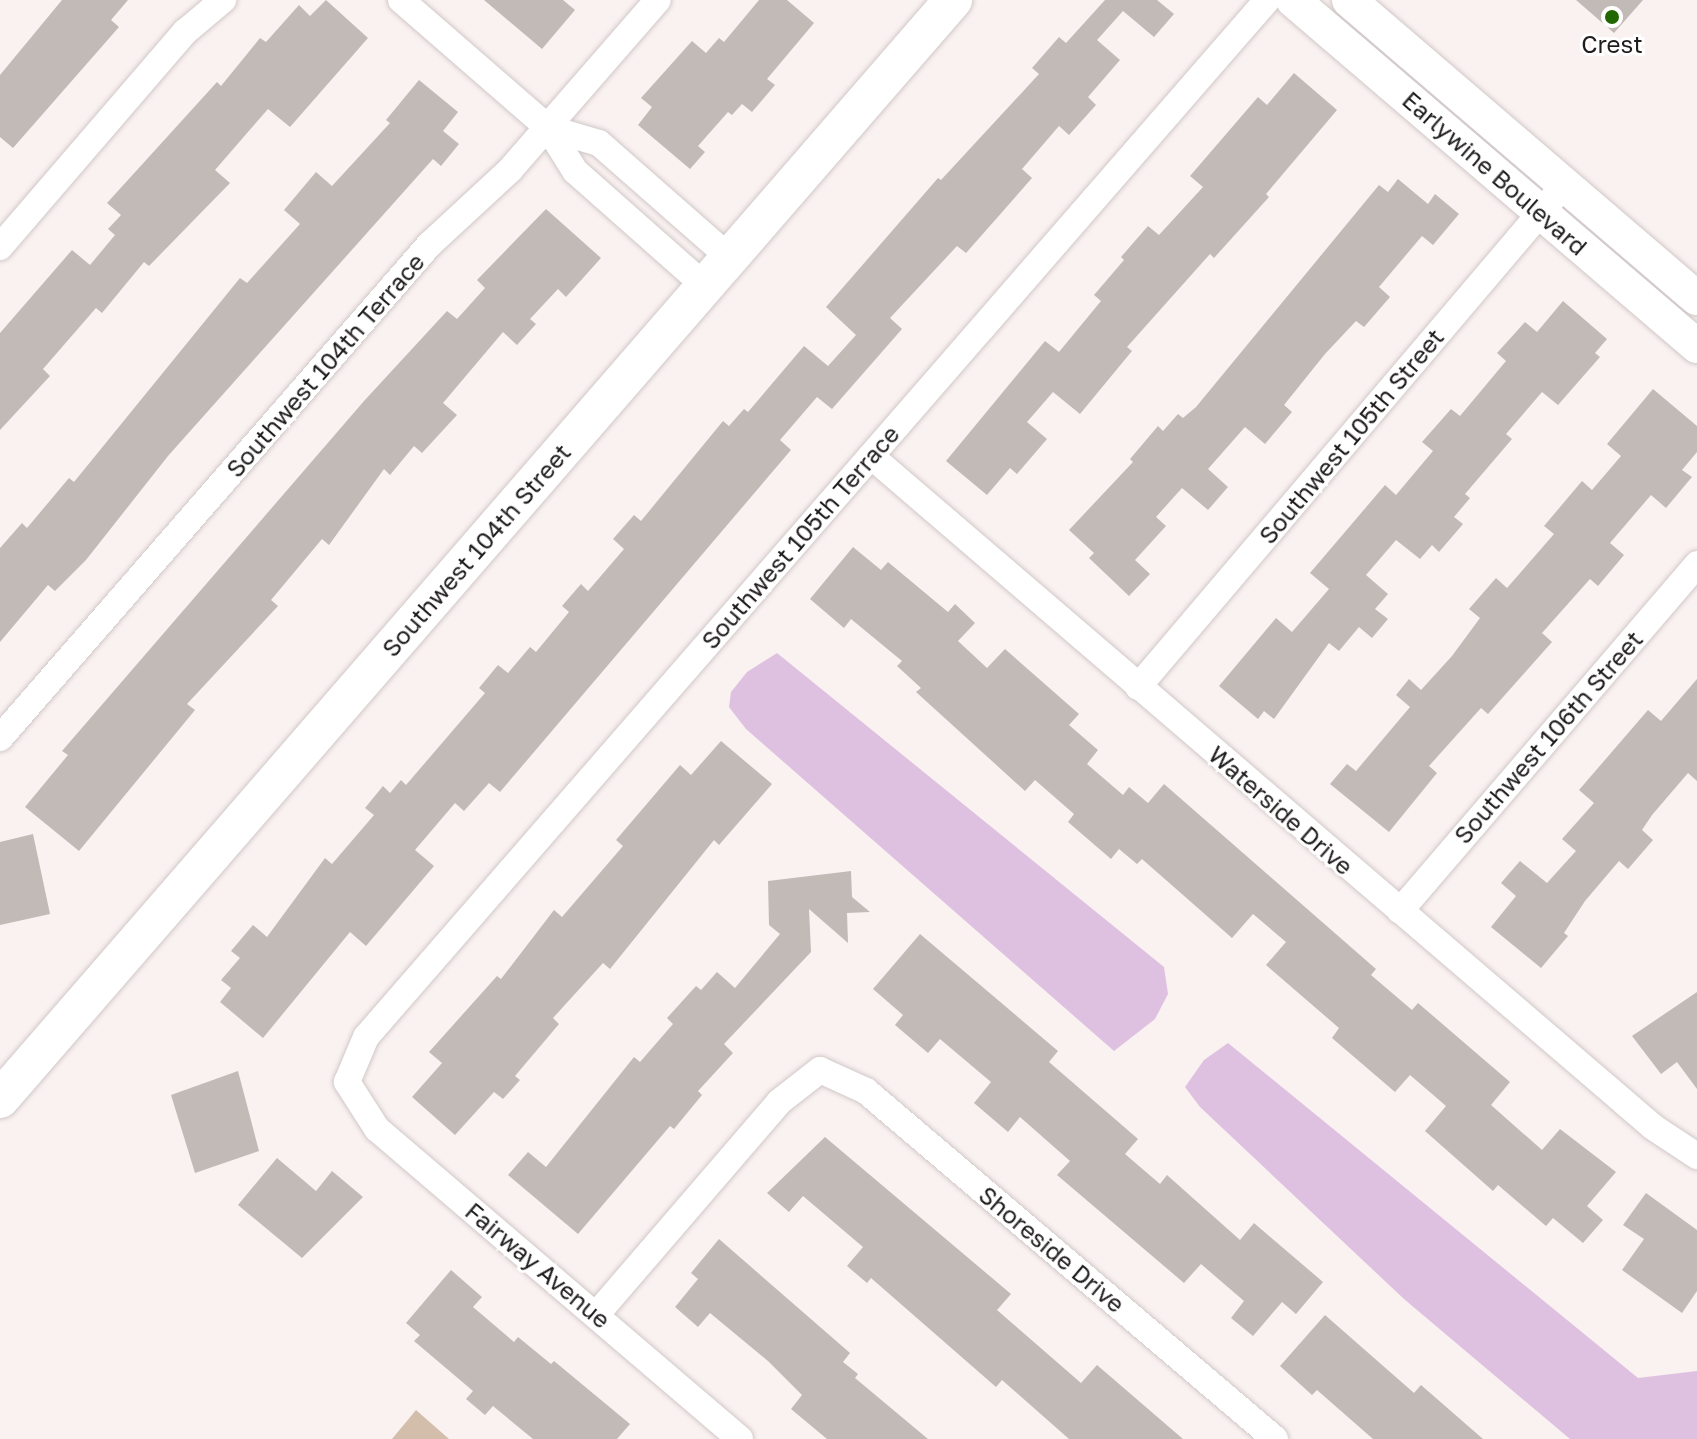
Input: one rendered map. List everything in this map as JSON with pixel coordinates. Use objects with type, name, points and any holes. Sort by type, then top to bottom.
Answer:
[{"type":"main road","name":"Southwest 104th Street","points":[[0,1099],[953,0]]},
{"type":"street","points":[[0,247],[185,32],[223,0]]},
{"type":"street","points":[[401,0],[548,128],[575,171],[718,272]]},
{"type":"street","name":"Southwest 104th Terrace","points":[[0,738],[420,255],[481,200],[548,128],[658,0]]},
{"type":"street","name":"Southwest 105th Terrace","points":[[347,1082],[366,1037],[1267,0]]},
{"type":"street","name":"Earlywine Boulevard","points":[[1293,0],[1697,346]]},
{"type":"street","name":"Earlywine Boulevard","points":[[1349,0],[1697,298]]},
{"type":"street","points":[[548,128],[599,143],[718,272]]},
{"type":"street","name":"Southwest 105th Street","points":[[1138,687],[1564,185]]},
{"type":"street","name":"Waterside Drive","points":[[871,456],[1653,1127],[1697,1156]]},
{"type":"street","name":"Southwest 106th Street","points":[[1400,911],[1697,564]]},
{"type":"street","name":"Shoreside Drive","points":[[596,1315],[779,1102],[820,1070],[866,1091],[1275,1439]]},
{"type":"street","name":"Fairway Avenue","points":[[347,1082],[377,1129],[740,1439]]},
{"type":"shaded area","points":[[777,653],[1164,967],[1168,994],[1155,1019],[1114,1051],[746,729],[729,707],[731,692],[747,672]]},
{"type":"shaded area","points":[[1228,1043],[1638,1378],[1697,1371],[1697,1439],[1570,1439],[1404,1299],[1200,1107],[1185,1087],[1204,1060]]},
{"type":"shaded area","points":[[416,1410],[449,1439],[392,1439]]},
{"type":"building","points":[[62,0],[128,0],[111,20],[119,27],[13,148],[0,137],[0,75]]},
{"type":"building","points":[[326,0],[368,38],[290,127],[268,109],[215,170],[230,183],[149,266],[144,262],[102,313],[96,308],[43,369],[50,376],[0,430],[0,333],[72,250],[90,265],[115,235],[108,229],[121,215],[107,203],[217,82],[221,86],[260,38],[266,42],[299,5],[310,16]]},
{"type":"building","points":[[484,0],[563,0],[575,10],[542,49]]},
{"type":"building","points":[[759,0],[787,0],[814,23],[767,79],[775,85],[752,112],[742,104],[732,115],[728,112],[698,146],[705,152],[690,169],[638,125],[652,107],[641,98],[692,41],[706,53],[719,38],[724,42]]},
{"type":"building","points":[[1105,0],[1157,0],[1174,14],[1154,37],[1123,11],[1097,40],[1120,60],[1088,97],[1096,105],[1069,135],[1059,126],[1022,169],[1032,178],[1004,210],[966,253],[957,246],[890,318],[902,329],[832,409],[817,397],[780,440],[791,450],[500,792],[489,783],[464,811],[455,803],[415,850],[434,866],[366,946],[350,932],[263,1038],[220,1002],[231,988],[221,980],[240,958],[231,951],[253,925],[267,937],[325,858],[332,864],[374,815],[365,808],[383,786],[390,793],[401,780],[406,785],[485,693],[479,688],[498,665],[508,673],[530,647],[536,652],[569,612],[562,606],[581,584],[588,591],[624,549],[613,539],[634,515],[641,521],[723,421],[729,426],[744,409],[748,412],[804,346],[828,366],[856,335],[826,307],[938,178],[941,180],[1039,74],[1032,68],[1059,37],[1066,43]]},
{"type":"building","name":"Crest","points":[[1576,0],[1643,0],[1614,33]]},
{"type":"building","points":[[1294,73],[1337,110],[1266,194],[1269,197],[1214,258],[1210,254],[1127,347],[1132,351],[1080,414],[1053,392],[1027,422],[1047,439],[1017,474],[1010,468],[987,495],[946,461],[1045,341],[1059,352],[1101,301],[1094,295],[1124,260],[1121,257],[1148,226],[1159,235],[1203,187],[1190,176],[1258,97],[1267,105]]},
{"type":"building","points":[[419,80],[458,112],[443,131],[459,144],[441,166],[433,159],[168,456],[86,560],[55,591],[48,585],[0,642],[0,548],[22,523],[27,528],[69,478],[74,482],[240,278],[247,283],[300,224],[284,210],[316,172],[332,186],[390,123],[386,120]]},
{"type":"building","points":[[1398,179],[1428,204],[1435,194],[1459,214],[1433,245],[1422,236],[1379,287],[1390,297],[1364,327],[1356,321],[1325,354],[1284,405],[1292,412],[1265,444],[1245,427],[1208,469],[1228,487],[1208,510],[1182,488],[1156,517],[1166,526],[1135,560],[1150,574],[1129,596],[1089,558],[1094,553],[1069,530],[1133,462],[1130,459],[1158,426],[1163,431],[1178,414],[1183,418],[1196,407],[1379,185],[1388,192]]},
{"type":"building","points":[[546,209],[601,258],[566,297],[558,289],[530,319],[536,324],[517,345],[503,332],[443,403],[457,415],[422,453],[414,446],[390,475],[384,469],[329,545],[322,539],[271,600],[278,606],[187,704],[195,710],[79,851],[25,807],[68,755],[62,751],[364,401],[447,311],[457,319],[485,288],[477,280]]},
{"type":"building","points":[[1563,301],[1607,339],[1595,353],[1600,357],[1558,405],[1542,392],[1506,434],[1512,439],[1465,494],[1470,498],[1454,517],[1463,524],[1439,552],[1432,545],[1420,559],[1396,540],[1366,575],[1388,594],[1375,609],[1388,619],[1372,638],[1359,627],[1339,651],[1329,643],[1274,719],[1264,711],[1258,719],[1219,686],[1276,618],[1292,632],[1329,589],[1310,573],[1385,485],[1396,495],[1433,451],[1422,442],[1451,409],[1460,416],[1506,361],[1497,353],[1525,322],[1537,332]]},
{"type":"building","points":[[1653,389],[1697,426],[1697,452],[1682,470],[1692,477],[1666,508],[1651,495],[1610,543],[1624,555],[1598,586],[1590,579],[1542,633],[1552,642],[1488,714],[1481,708],[1429,766],[1437,773],[1389,832],[1330,784],[1347,764],[1356,771],[1410,707],[1396,695],[1409,679],[1421,690],[1452,656],[1480,618],[1469,609],[1496,578],[1507,588],[1554,534],[1544,526],[1582,481],[1592,490],[1621,456],[1607,444]]},
{"type":"building","points":[[853,547],[881,570],[888,562],[948,612],[955,604],[975,623],[958,641],[987,668],[1005,649],[1079,714],[1069,725],[1098,750],[1087,764],[1123,795],[1129,787],[1148,803],[1164,784],[1376,969],[1371,975],[1412,1010],[1418,1003],[1510,1082],[1491,1105],[1542,1150],[1560,1129],[1616,1172],[1587,1206],[1603,1220],[1583,1243],[1553,1218],[1546,1226],[1498,1185],[1493,1191],[1425,1131],[1446,1106],[1410,1075],[1395,1092],[1332,1038],[1339,1028],[1266,965],[1286,942],[1253,914],[1232,938],[1142,859],[1137,864],[1119,849],[1111,859],[1068,822],[1074,814],[1035,780],[1025,791],[916,692],[921,688],[897,666],[902,661],[851,619],[844,628],[810,599]]},
{"type":"building","points":[[1697,679],[1697,781],[1688,773],[1652,815],[1642,830],[1653,840],[1628,869],[1619,861],[1585,901],[1564,933],[1568,936],[1541,968],[1491,927],[1516,896],[1501,883],[1520,861],[1547,883],[1576,851],[1562,839],[1594,803],[1579,790],[1648,710],[1661,721]]},
{"type":"building","points":[[721,741],[772,784],[719,845],[714,840],[610,969],[603,963],[553,1018],[559,1024],[515,1076],[520,1080],[503,1099],[494,1092],[455,1135],[412,1097],[442,1063],[429,1052],[497,976],[501,979],[554,910],[562,917],[623,846],[616,840],[680,765],[691,775]]},
{"type":"building","points":[[33,834],[50,914],[0,925],[0,842]]},
{"type":"building","points":[[851,871],[852,897],[870,912],[847,913],[848,943],[809,909],[811,952],[724,1044],[733,1053],[698,1091],[702,1095],[674,1129],[670,1126],[578,1234],[508,1175],[528,1152],[546,1167],[634,1057],[640,1062],[673,1024],[667,1018],[696,986],[701,990],[717,972],[735,988],[780,934],[769,925],[768,881]]},
{"type":"building","points":[[920,934],[1058,1051],[1049,1062],[1138,1139],[1125,1154],[1160,1184],[1167,1175],[1240,1240],[1254,1223],[1323,1282],[1296,1314],[1282,1302],[1253,1336],[1231,1318],[1244,1301],[1201,1264],[1184,1283],[1057,1175],[1070,1161],[1020,1117],[1008,1132],[974,1103],[991,1082],[940,1039],[928,1053],[895,1025],[903,1015],[873,989]]},
{"type":"building","points":[[1697,992],[1697,1089],[1677,1062],[1661,1074],[1632,1036]]},
{"type":"building","points":[[238,1071],[259,1151],[195,1173],[171,1095]]},
{"type":"building","points":[[825,1137],[1011,1294],[997,1310],[1081,1383],[1097,1365],[1183,1439],[1069,1439],[1002,1380],[996,1387],[871,1278],[867,1283],[847,1266],[863,1247],[803,1196],[789,1212],[767,1193]]},
{"type":"building","points":[[277,1158],[316,1191],[332,1171],[363,1197],[302,1258],[238,1205]]},
{"type":"building","points":[[1646,1193],[1697,1230],[1697,1291],[1682,1313],[1622,1270],[1644,1239],[1623,1225]]},
{"type":"building","points":[[719,1239],[850,1353],[843,1362],[858,1374],[855,1378],[928,1439],[827,1439],[791,1409],[802,1395],[768,1361],[710,1313],[698,1327],[675,1307],[698,1279],[691,1273]]},
{"type":"building","points":[[451,1270],[482,1297],[473,1307],[514,1342],[518,1337],[551,1364],[554,1361],[630,1424],[617,1439],[533,1439],[493,1406],[485,1415],[466,1399],[473,1391],[414,1341],[420,1335],[406,1323]]},
{"type":"building","points":[[1325,1315],[1414,1393],[1421,1385],[1483,1439],[1373,1439],[1317,1390],[1312,1395],[1280,1366]]},
{"type":"place","name":"Crest","points":[[1612,17]]}]
